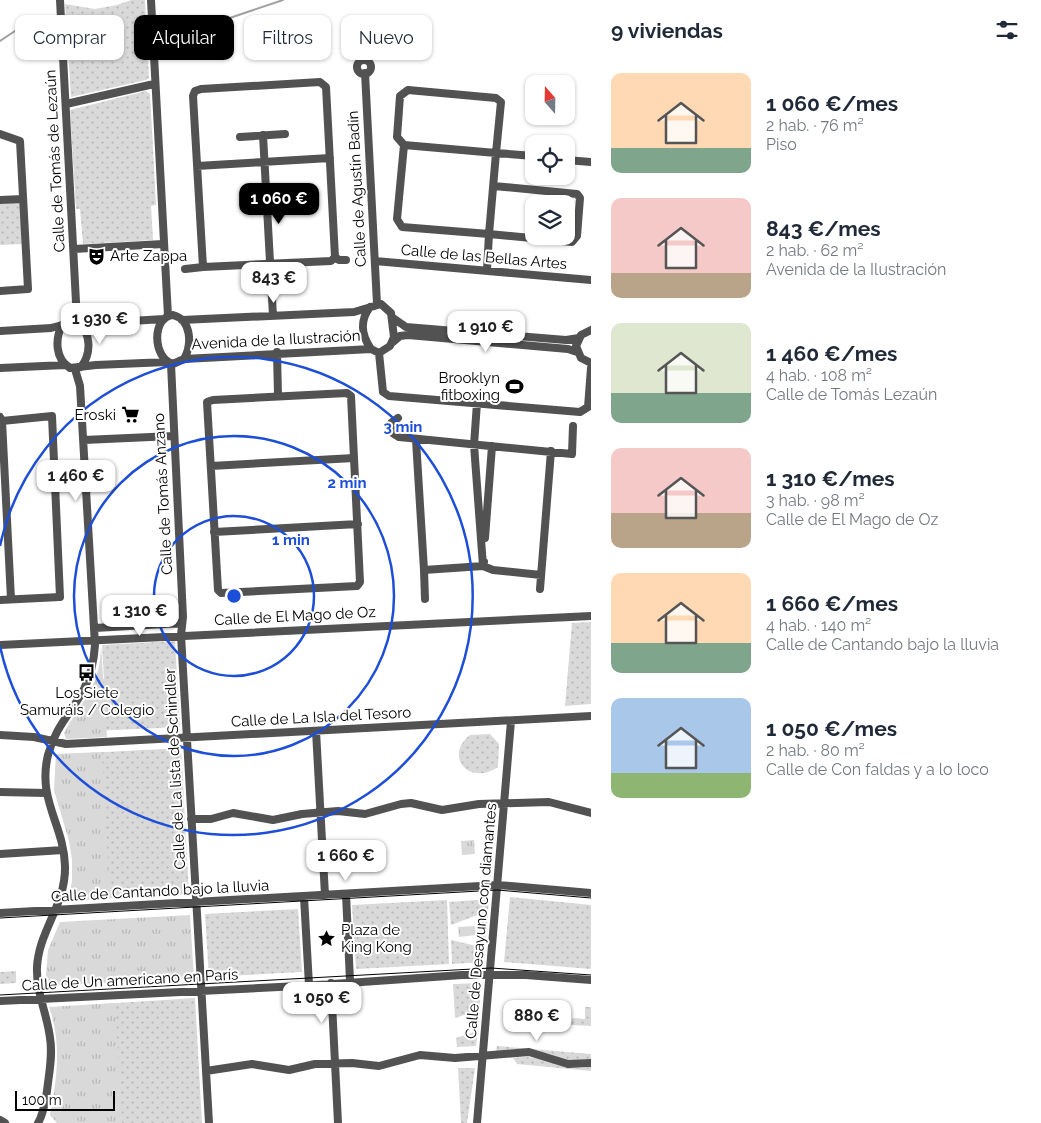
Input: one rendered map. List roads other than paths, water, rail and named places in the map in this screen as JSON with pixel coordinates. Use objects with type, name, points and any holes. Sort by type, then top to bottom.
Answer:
[{"type":"street","name":"Calle de Tomás de Lezaún","points":[[60,0],[79,322]]},
{"type":"street","points":[[151,0],[166,317],[160,327],[158,340],[161,354],[169,363]]},
{"type":"street","name":"Calle de Agustín Badín","points":[[365,73],[375,261],[373,305]]},
{"type":"street","points":[[203,267],[194,96],[196,91],[201,89],[320,82],[326,87],[335,257]]},
{"type":"street","points":[[66,104],[154,84]]},
{"type":"street","points":[[487,270],[489,234],[494,186],[496,153],[501,102],[496,98],[408,90],[400,96],[397,137],[404,145],[496,153],[525,155]]},
{"type":"street","points":[[0,134],[20,141],[23,199],[32,289],[0,291]]},
{"type":"street","points":[[240,137],[285,134]]},
{"type":"street","points":[[264,136],[273,316]]},
{"type":"street","points":[[404,145],[398,219],[402,227],[572,242],[577,236],[580,198],[577,194],[494,186]]},
{"type":"street","points":[[197,166],[330,158]]},
{"type":"street","points":[[575,161],[591,162]]},
{"type":"street","points":[[0,200],[23,199]]},
{"type":"street","points":[[74,249],[163,244]]},
{"type":"street","points":[[335,257],[339,260],[346,260]]},
{"type":"street","points":[[185,269],[331,261],[335,257]]},
{"type":"street","name":"Calle de las Bellas Artes","points":[[375,261],[591,280]]},
{"type":"street","points":[[380,353],[370,348],[364,338],[363,326],[373,305],[388,308],[393,318],[393,342]]},
{"type":"street","name":"Avenida de la Ilustración","points":[[182,320],[354,312],[373,305]]},
{"type":"street","points":[[0,331],[62,325],[69,322],[176,316],[182,320],[189,339],[188,350],[184,359],[178,363],[78,368],[65,365],[0,368]]},
{"type":"street","points":[[393,318],[406,327],[566,340],[579,338],[591,330]]},
{"type":"street","points":[[38,1123],[44,1106],[51,1047],[48,1024],[40,1000],[37,977],[39,953],[57,910],[64,883],[63,850],[46,793],[46,765],[52,742],[61,722],[88,681],[93,662],[95,640],[78,368],[89,348],[88,337],[79,322]]},
{"type":"street","points":[[62,325],[57,345],[65,365]]},
{"type":"street","points":[[380,353],[388,349],[400,336],[408,335],[568,349],[577,352],[582,359],[591,363]]},
{"type":"street","points":[[577,352],[579,338]]},
{"type":"street","name":"Avenida de la Ilustración","points":[[184,359],[370,348]]},
{"type":"street","points":[[277,352],[278,396]]},
{"type":"street","points":[[380,353],[382,386],[385,394],[583,412],[588,407],[591,368]]},
{"type":"street","name":"Calle de Tomás Anzano","points":[[169,363],[182,623]]},
{"type":"street","points":[[347,392],[351,396],[360,582],[357,586],[221,593],[218,590],[207,402],[212,400],[278,396],[347,392]]},
{"type":"street","points":[[477,403],[474,445],[483,566]]},
{"type":"street","points":[[0,600],[60,597],[52,416],[1,419],[11,599]]},
{"type":"street","points":[[398,418],[391,423],[392,432],[400,437],[572,454],[574,426]]},
{"type":"street","points":[[84,440],[173,436]]},
{"type":"street","points":[[416,440],[425,600]]},
{"type":"street","points":[[483,566],[492,446]]},
{"type":"street","points":[[540,589],[551,451]]},
{"type":"street","points":[[211,466],[354,458]]},
{"type":"street","points":[[214,532],[358,524]]},
{"type":"street","points":[[424,570],[483,566],[493,570],[541,575]]},
{"type":"street","name":"Calle de El Mago de Oz","points":[[0,645],[591,616]]},
{"type":"street","points":[[95,628],[182,623]]},
{"type":"street","name":"Calle de La lista de Schindler","points":[[182,623],[181,635],[209,1123]]},
{"type":"street","name":"Calle de La Isla del Tesoro","points":[[0,735],[34,737],[66,744],[591,716]]},
{"type":"street","name":"Calle de Desayuno con diamantes","points":[[477,1123],[511,721]]},
{"type":"street","points":[[316,731],[325,895]]},
{"type":"street","points":[[0,792],[46,793]]},
{"type":"street","points":[[191,820],[241,813],[273,820],[302,814],[338,812],[365,814],[411,803],[442,810],[472,805],[549,802],[591,813]]},
{"type":"street","points":[[0,854],[63,850]]},
{"type":"street","name":"Calle de Cantando bajo la lluvia","points":[[0,913],[498,885],[591,893]]},
{"type":"street","points":[[346,894],[350,982]]},
{"type":"street","points":[[304,897],[309,985]]},
{"type":"street","name":"Calle de Un americano en París","points":[[0,1001],[526,974],[591,980]]},
{"type":"street","points":[[331,983],[338,1123]]},
{"type":"street","points":[[206,1071],[228,1069],[247,1064],[289,1070],[312,1064],[352,1063],[379,1066],[420,1055],[445,1058],[529,1052],[568,1064],[591,1063]]},
{"type":"street","points":[[0,1120],[5,1123]]},
{"type":"waterway","points":[[234,17],[283,0]]},
{"type":"waterway","points":[[0,41],[15,31]]},
{"type":"tram line","points":[[0,918],[497,890],[591,898]]},
{"type":"tram line","points":[[0,995],[491,968],[591,975]]},
{"type":"place","name":"Arte Zappa","points":[[96,256]]},
{"type":"place","name":"Brooklyn fitboxing","points":[[514,387]]},
{"type":"place","name":"Eroski","points":[[130,415]]},
{"type":"place","name":"Los Siete Samuráis / Colegio","points":[[87,672]]},
{"type":"place","name":"Plaza de King Kong","points":[[327,939]]}]
